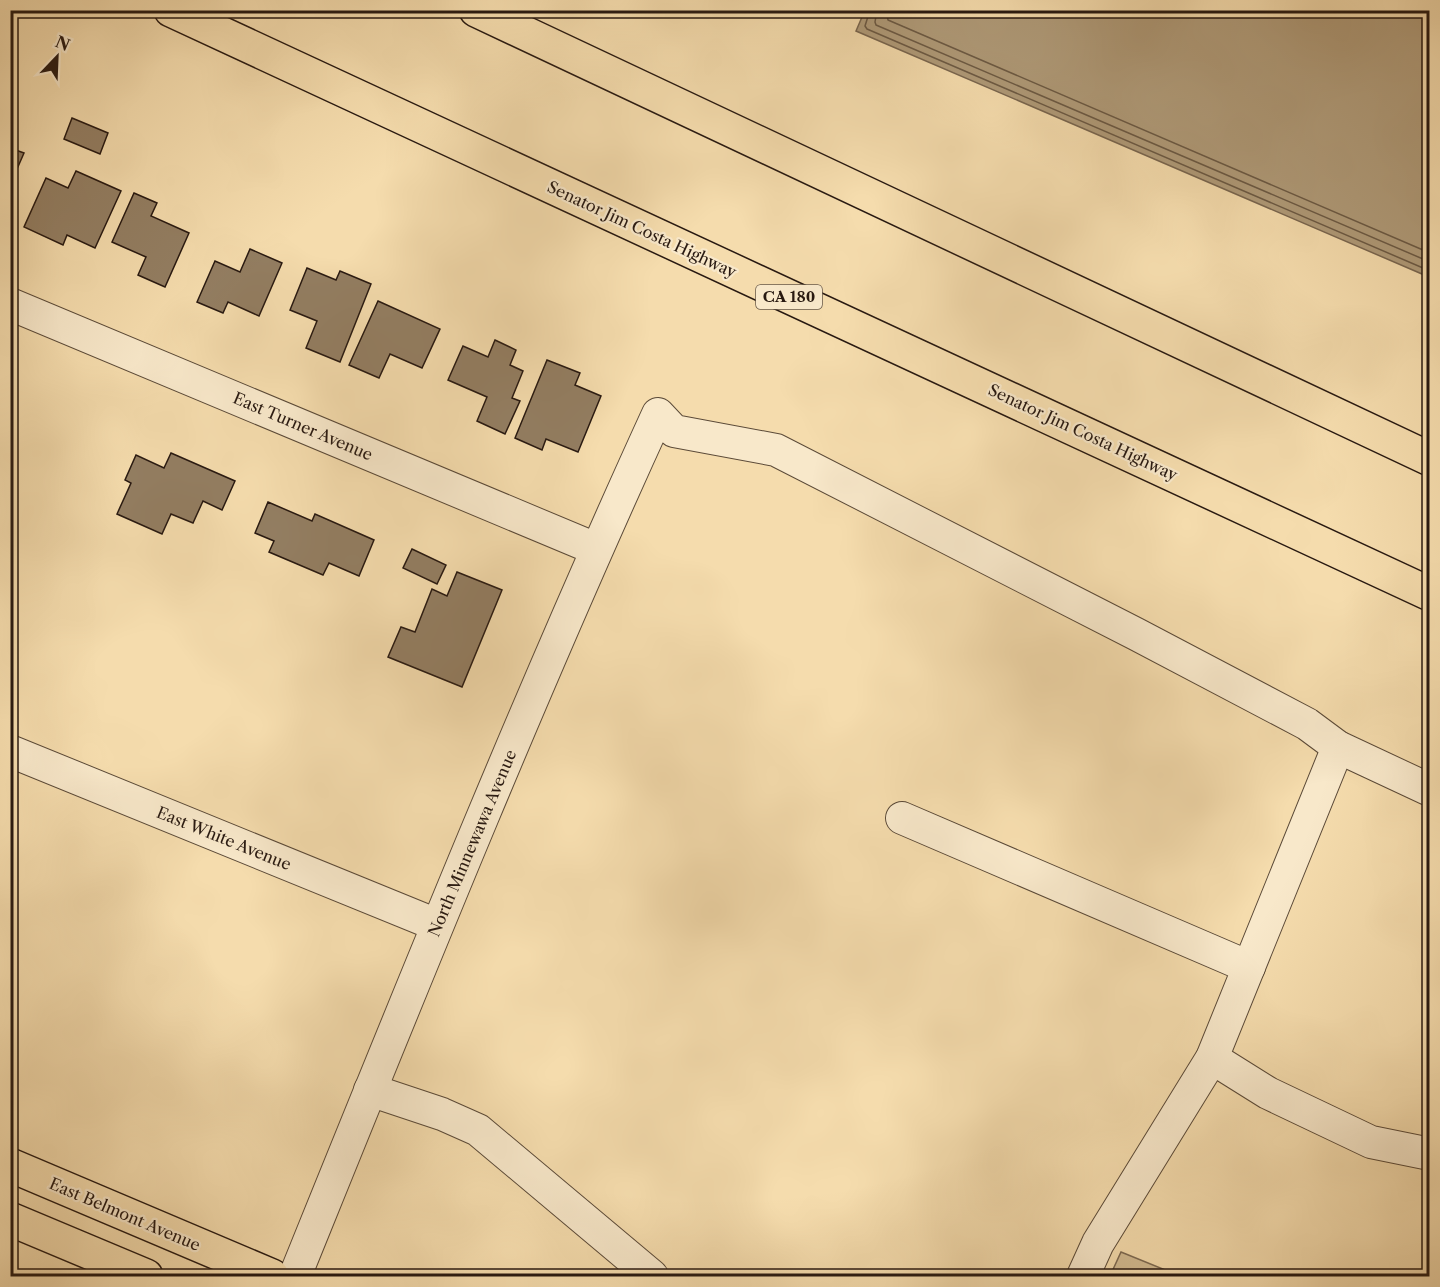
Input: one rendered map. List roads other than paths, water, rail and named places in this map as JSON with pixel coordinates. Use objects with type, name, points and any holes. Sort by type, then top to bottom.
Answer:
[{"type":"main road","name":"Senator Jim Costa Highway","points":[[171,10],[1341,552]]},
{"type":"main road","points":[[476,10],[1430,459]]},
{"type":"main road","name":"CA 180","points":[[1341,552],[1430,594]]},
{"type":"main road","points":[[1341,552],[1430,601]]},
{"type":"main road","name":"East Belmont Avenue","points":[[10,1165],[272,1276]]},
{"type":"main road","points":[[10,1219],[146,1276]]},
{"type":"street","name":"East Turner Avenue","points":[[10,304],[596,549]]},
{"type":"street","name":"North Minnewawa Avenue","points":[[295,1276],[437,925],[596,549],[658,414],[674,431],[776,450],[1156,644],[1306,724],[1338,747]]},
{"type":"street","points":[[1083,1276],[1098,1243],[1212,1058],[1338,747],[1430,790]]},
{"type":"street","name":"East White Avenue","points":[[10,751],[437,925]]},
{"type":"street","points":[[902,818],[1249,967]]},
{"type":"street","points":[[1212,1058],[1268,1093],[1371,1142],[1430,1154]]},
{"type":"street","points":[[370,1090],[442,1114],[478,1130],[652,1276]]},
{"type":"water","points":[[865,10],[1429,11],[1429,277],[856,31]]}]
